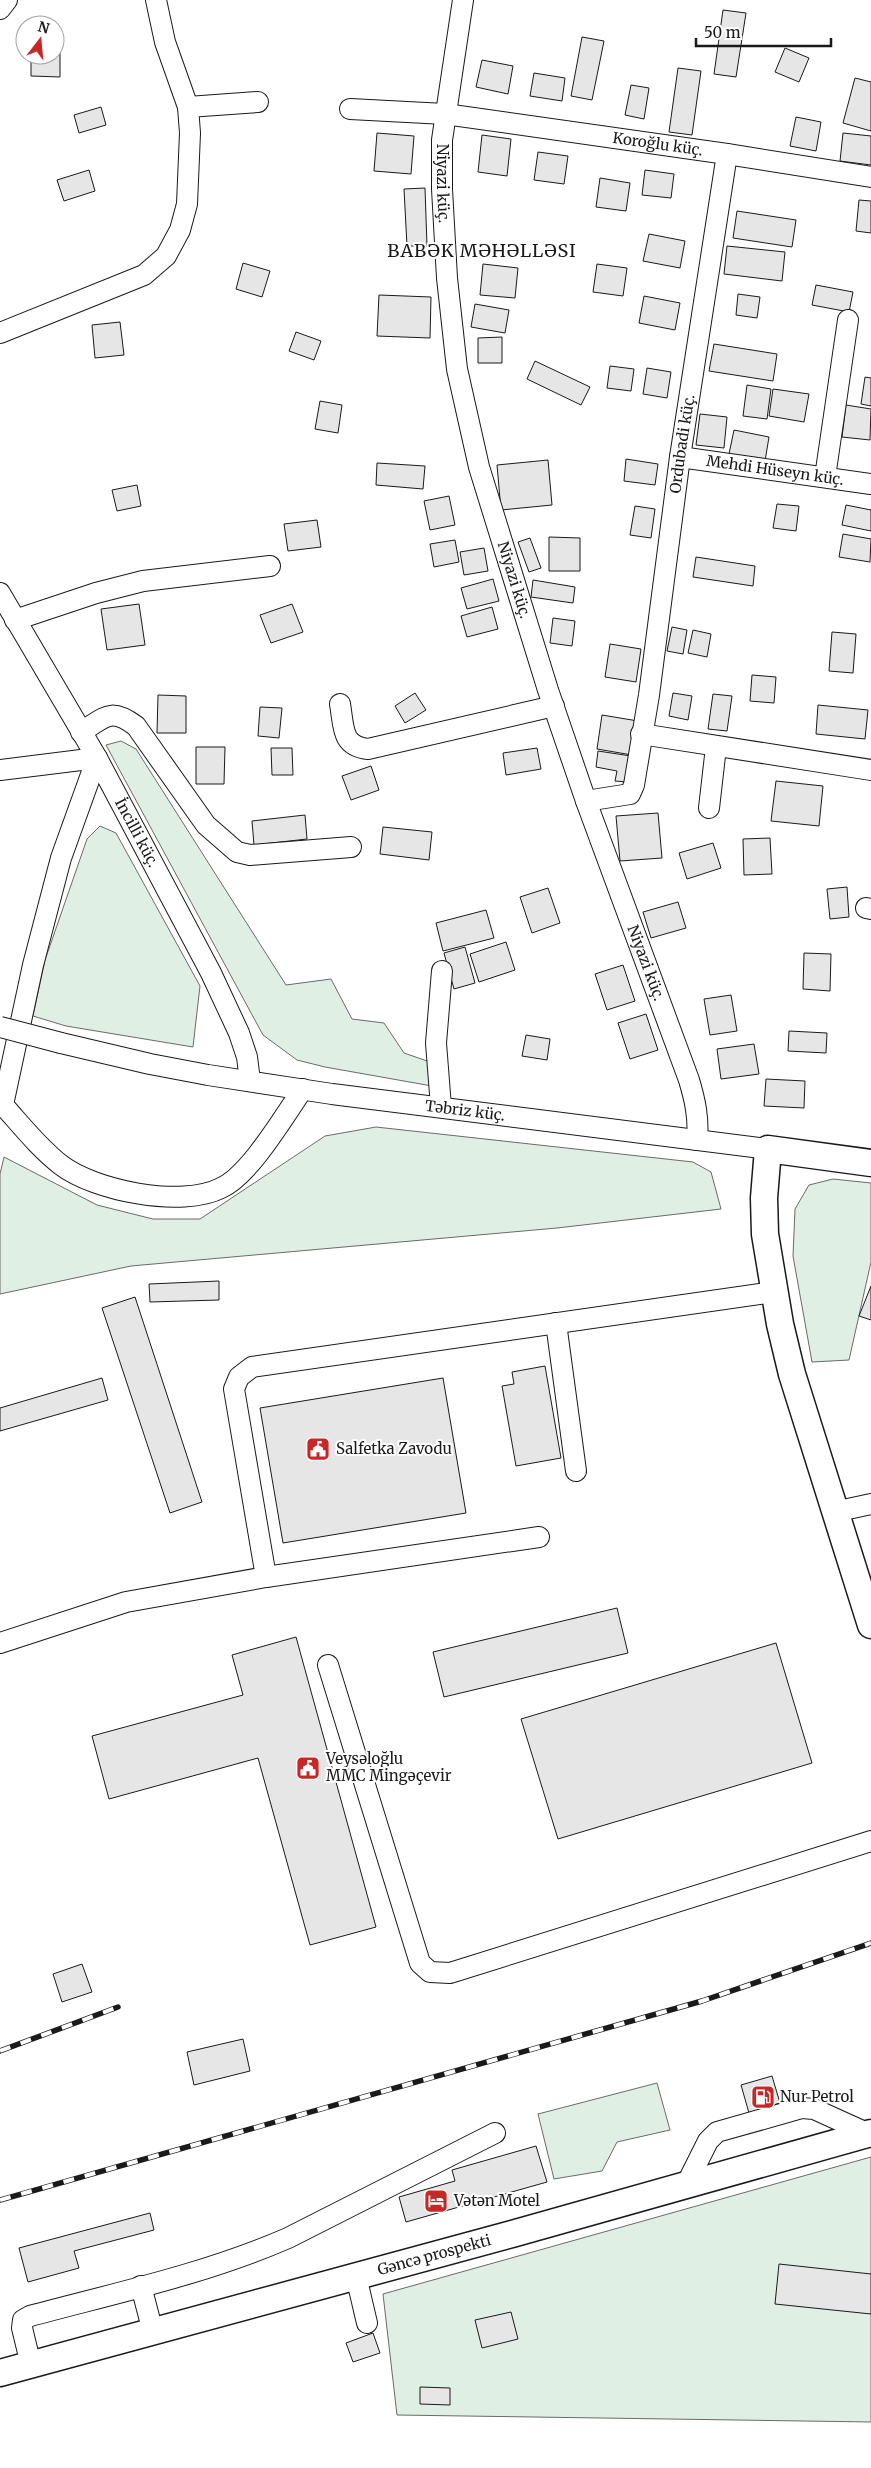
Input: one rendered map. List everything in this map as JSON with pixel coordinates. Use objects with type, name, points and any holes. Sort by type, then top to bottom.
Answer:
[{"type":"main road","name":"Təbriz küç.","points":[[768,1149],[871,1163]]},
{"type":"main road","points":[[768,1149],[764,1198],[765,1234],[774,1292],[792,1374],[871,1625]]},
{"type":"main road","name":"Gəncə prospekti","points":[[0,2373],[870,2133]]},
{"type":"street","points":[[0,9],[6,0]]},
{"type":"street","points":[[0,333],[144,275],[166,256],[184,218],[190,133],[188,107],[165,42],[156,0]]},
{"type":"street","name":"Niyazi küç.","points":[[463,0],[442,140],[442,189],[450,318],[457,369],[479,467],[514,585],[586,801],[689,1080],[697,1109],[697,1140]]},
{"type":"street","points":[[188,107],[258,102]]},
{"type":"street","name":"Koroğlu küç.","points":[[350,108],[445,114],[727,154],[871,177]]},
{"type":"street","name":"Ordubadi küç.","points":[[586,801],[630,794],[634,785],[649,695],[680,458],[727,154]]},
{"type":"street","points":[[825,477],[848,320]]},
{"type":"street","name":"Mehdi Hüseyn küç.","points":[[680,458],[871,484]]},
{"type":"street","points":[[15,620],[96,593],[143,581],[270,566]]},
{"type":"street","name":"İncilli küç.","points":[[0,593],[97,758],[211,973],[242,1041],[247,1057],[250,1082]]},
{"type":"street","points":[[340,704],[347,739],[355,747],[368,749],[554,706]]},
{"type":"street","points":[[81,732],[110,715],[121,715],[136,726],[206,825],[237,852],[250,855],[351,847]]},
{"type":"street","points":[[641,734],[871,770]]},
{"type":"street","points":[[709,808],[716,747]]},
{"type":"street","points":[[0,770],[97,758],[61,858],[33,965],[2,1110],[62,1165],[85,1179],[163,1196],[196,1196],[222,1188],[243,1172],[303,1090]]},
{"type":"street","points":[[441,1107],[436,1043],[442,971]]},
{"type":"street","name":"Təbriz küç.","points":[[0,1027],[150,1064],[250,1082],[768,1149]]},
{"type":"street","points":[[266,1578],[234,1389],[239,1376],[252,1367],[774,1292]]},
{"type":"street","points":[[556,1323],[576,1471]]},
{"type":"street","points":[[834,1512],[871,1504]]},
{"type":"street","points":[[0,1643],[126,1602],[266,1578],[539,1537]]},
{"type":"street","points":[[328,1665],[420,1963],[430,1972],[450,1973],[871,1841]]},
{"type":"street","points":[[686,2185],[708,2141],[717,2132],[802,2108],[814,2109],[870,2133]]},
{"type":"street","points":[[31,2364],[22,2328],[23,2320],[30,2316],[177,2277],[256,2252],[288,2238],[495,2133]]},
{"type":"street","points":[[356,2276],[367,2323]]},
{"type":"street","points":[[141,2286],[153,2332]]},
{"type":"green space","points":[[121,741],[136,749],[286,985],[331,979],[352,1019],[384,1023],[404,1053],[430,1062],[432,1086],[325,1067],[297,1060],[263,1035],[106,745]]},
{"type":"green space","points":[[100,826],[116,833],[200,986],[193,1047],[66,1026],[33,1016],[45,960],[87,839]]},
{"type":"green space","points":[[376,1127],[693,1162],[711,1172],[721,1209],[557,1228],[131,1266],[0,1294],[0,1174],[4,1157],[97,1205],[153,1219],[200,1219],[325,1136]]},
{"type":"green space","points":[[833,1179],[871,1183],[871,1262],[849,1360],[812,1362],[793,1256],[795,1209],[809,1185]]},
{"type":"green space","points":[[657,2083],[670,2130],[617,2142],[602,2171],[554,2179],[538,2114]]},
{"type":"green space","points":[[871,2157],[871,2422],[397,2415],[383,2294]]},
{"type":"building","points":[[723,10],[746,13],[736,77],[714,74]]},
{"type":"building","points":[[582,37],[604,41],[592,100],[571,96]]},
{"type":"building","points":[[785,48],[809,58],[799,82],[775,72]]},
{"type":"building","points":[[482,60],[513,66],[508,94],[476,87]]},
{"type":"building","points":[[31,65],[60,65],[60,77],[31,76]]},
{"type":"building","points":[[678,68],[701,71],[692,135],[669,132]]},
{"type":"building","points":[[534,73],[565,78],[562,101],[530,96]]},
{"type":"building","points":[[855,78],[871,82],[871,131],[843,123]]},
{"type":"building","points":[[631,85],[649,88],[644,119],[625,115]]},
{"type":"building","points":[[101,107],[106,125],[79,133],[74,115]]},
{"type":"building","points":[[796,117],[821,122],[816,151],[790,146]]},
{"type":"building","points":[[377,133],[414,136],[411,174],[374,171]]},
{"type":"building","points":[[843,133],[871,136],[871,165],[840,161]]},
{"type":"building","points":[[482,135],[511,139],[507,176],[478,172]]},
{"type":"building","points":[[538,152],[568,156],[564,184],[534,180]]},
{"type":"building","points":[[89,170],[95,191],[64,201],[57,180]]},
{"type":"building","points":[[645,170],[674,174],[671,198],[642,195]]},
{"type":"building","points":[[600,178],[630,183],[626,211],[596,207]]},
{"type":"building","points":[[425,188],[427,246],[407,246],[404,189]]},
{"type":"building","points":[[859,200],[871,201],[871,233],[856,231]]},
{"type":"building","points":[[737,211],[796,220],[792,247],[733,238]]},
{"type":"building","points":[[649,234],[685,241],[680,268],[643,261]]},
{"type":"building","points":[[727,246],[785,252],[782,281],[724,274]]},
{"type":"building","points":[[243,263],[270,271],[262,297],[236,289]]},
{"type":"building","points":[[483,264],[518,268],[515,298],[480,295]]},
{"type":"building","points":[[597,264],[627,268],[623,296],[593,292]]},
{"type":"building","points":[[816,285],[853,292],[849,312],[812,305]]},
{"type":"building","points":[[738,294],[760,297],[757,318],[736,315]]},
{"type":"building","points":[[379,295],[431,297],[430,338],[377,336]]},
{"type":"building","points":[[644,296],[680,303],[675,330],[639,323]]},
{"type":"building","points":[[475,304],[509,310],[505,333],[471,327]]},
{"type":"building","points":[[120,322],[124,355],[95,358],[92,325]]},
{"type":"building","points":[[296,332],[321,341],[314,360],[289,351]]},
{"type":"building","points":[[502,337],[502,363],[478,363],[478,338]]},
{"type":"building","points":[[714,344],[777,354],[773,381],[709,371]]},
{"type":"building","points":[[535,361],[590,387],[581,405],[527,379]]},
{"type":"building","points":[[610,366],[634,369],[631,391],[607,388]]},
{"type":"building","points":[[647,368],[671,372],[667,398],[643,394]]},
{"type":"building","points":[[865,377],[871,378],[871,406],[861,404]]},
{"type":"building","points":[[747,385],[771,389],[767,419],[743,416]]},
{"type":"building","points":[[773,389],[809,394],[804,422],[769,416]]},
{"type":"building","points":[[320,401],[342,405],[338,433],[315,429]]},
{"type":"building","points":[[846,405],[871,409],[870,440],[842,437]]},
{"type":"building","points":[[700,414],[727,417],[724,448],[696,445]]},
{"type":"building","points":[[734,430],[769,437],[765,461],[729,454]]},
{"type":"building","points":[[626,459],[658,464],[655,485],[624,481]]},
{"type":"building","points":[[548,460],[552,505],[501,510],[497,465]]},
{"type":"building","points":[[377,463],[425,466],[423,489],[376,485]]},
{"type":"building","points":[[137,485],[141,506],[117,511],[112,490]]},
{"type":"building","points":[[449,496],[455,525],[430,530],[424,501]]},
{"type":"building","points":[[777,504],[799,506],[796,531],[773,528]]},
{"type":"building","points":[[846,505],[871,510],[871,531],[842,525]]},
{"type":"building","points":[[635,506],[655,509],[651,538],[630,535]]},
{"type":"building","points":[[317,520],[321,547],[288,551],[284,524]]},
{"type":"building","points":[[843,534],[871,539],[870,562],[839,557]]},
{"type":"building","points":[[549,537],[580,538],[580,571],[549,571]]},
{"type":"building","points":[[530,538],[541,568],[529,572],[518,542]]},
{"type":"building","points":[[455,540],[459,562],[434,567],[430,544]]},
{"type":"building","points":[[484,548],[488,571],[464,575],[460,552]]},
{"type":"building","points":[[696,557],[755,566],[753,586],[693,577]]},
{"type":"building","points":[[493,579],[499,601],[467,609],[461,588]]},
{"type":"building","points":[[533,580],[575,587],[573,603],[531,597]]},
{"type":"building","points":[[139,604],[145,645],[107,650],[101,609]]},
{"type":"building","points":[[292,604],[303,632],[271,643],[260,615]]},
{"type":"building","points":[[492,607],[498,629],[467,637],[461,616]]},
{"type":"building","points":[[553,618],[575,621],[572,646],[550,643]]},
{"type":"building","points":[[672,627],[687,630],[683,654],[667,651]]},
{"type":"building","points":[[693,630],[711,634],[707,657],[688,653]]},
{"type":"building","points":[[832,632],[856,634],[853,673],[829,671]]},
{"type":"building","points":[[610,644],[641,649],[636,682],[605,677]]},
{"type":"building","points":[[752,675],[776,677],[774,703],[750,701]]},
{"type":"building","points":[[415,693],[426,710],[405,723],[395,706]]},
{"type":"building","points":[[673,693],[692,696],[688,720],[669,716]]},
{"type":"building","points":[[713,694],[732,696],[727,731],[708,729]]},
{"type":"building","points":[[158,695],[186,696],[186,733],[157,733]]},
{"type":"building","points":[[818,705],[868,710],[865,739],[816,734]]},
{"type":"building","points":[[260,707],[282,708],[279,738],[258,736]]},
{"type":"building","points":[[602,715],[638,721],[632,755],[597,749]]},
{"type":"building","points":[[196,747],[225,747],[224,784],[196,784]]},
{"type":"building","points":[[271,748],[292,748],[293,775],[272,775]]},
{"type":"building","points":[[537,748],[541,769],[506,775],[503,753]]},
{"type":"building","points":[[598,751],[631,756],[627,782],[615,781],[617,771],[596,767]]},
{"type":"building","points":[[371,766],[379,790],[351,800],[342,776]]},
{"type":"building","points":[[776,781],[823,786],[819,826],[771,821]]},
{"type":"building","points":[[658,813],[662,858],[620,861],[616,816]]},
{"type":"building","points":[[305,815],[307,839],[254,845],[252,821]]},
{"type":"building","points":[[383,827],[432,832],[429,860],[380,854]]},
{"type":"building","points":[[770,838],[772,874],[744,875],[743,839]]},
{"type":"building","points":[[713,843],[721,868],[687,879],[679,853]]},
{"type":"building","points":[[847,887],[849,917],[830,919],[827,889]]},
{"type":"building","points":[[548,888],[560,923],[532,933],[520,897]]},
{"type":"building","points":[[678,902],[686,928],[651,938],[643,912]]},
{"type":"building","points":[[486,910],[494,938],[443,951],[436,923]]},
{"type":"building","points":[[506,942],[515,970],[479,982],[470,954]]},
{"type":"building","points":[[465,947],[475,983],[454,989],[444,953]]},
{"type":"building","points":[[804,953],[831,954],[830,991],[803,989]]},
{"type":"building","points":[[623,965],[635,1001],[607,1010],[595,974]]},
{"type":"building","points":[[731,995],[737,1031],[710,1035],[704,999]]},
{"type":"building","points":[[646,1014],[658,1050],[630,1059],[618,1023]]},
{"type":"building","points":[[789,1031],[827,1033],[826,1053],[788,1051]]},
{"type":"building","points":[[526,1035],[550,1039],[547,1060],[522,1056]]},
{"type":"building","points":[[754,1044],[759,1074],[721,1079],[717,1049]]},
{"type":"building","points":[[766,1079],[805,1081],[804,1108],[764,1106]]},
{"type":"building","points":[[219,1281],[219,1300],[150,1302],[149,1284]]},
{"type":"building","points":[[871,1286],[871,1320],[859,1316]]},
{"type":"building","points":[[135,1297],[202,1502],[170,1513],[102,1308]]},
{"type":"building","points":[[545,1366],[561,1458],[516,1466],[502,1386],[514,1384],[512,1372]]},
{"type":"building","points":[[102,1378],[108,1400],[0,1431],[0,1408]]},
{"type":"building","points":[[443,1378],[466,1513],[283,1543],[260,1408]]},
{"type":"building","points":[[617,1608],[628,1653],[444,1697],[433,1652]]},
{"type":"building","points":[[296,1637],[376,1927],[310,1945],[258,1758],[109,1799],[92,1736],[243,1695],[232,1655]]},
{"type":"building","points":[[776,1643],[812,1763],[558,1839],[521,1719]]},
{"type":"building","points":[[82,1964],[92,1992],[62,2002],[53,1974]]},
{"type":"building","points":[[243,2039],[250,2071],[194,2085],[187,2052]]},
{"type":"building","points":[[772,2076],[780,2103],[749,2113],[741,2085]]},
{"type":"building","points":[[536,2146],[547,2182],[406,2222],[399,2197],[455,2181],[452,2170]]},
{"type":"building","points":[[150,2213],[154,2230],[74,2251],[79,2268],[28,2282],[19,2248]]},
{"type":"building","points":[[779,2264],[871,2274],[871,2314],[775,2304]]},
{"type":"building","points":[[511,2312],[518,2339],[482,2348],[475,2320]]},
{"type":"building","points":[[373,2333],[380,2353],[353,2362],[346,2343]]},
{"type":"building","points":[[420,2387],[450,2388],[450,2405],[420,2404]]},
{"type":"railway","points":[[0,2200],[702,2001],[871,1943]]},
{"type":"railway","points":[[0,2051],[118,2007]]},
{"type":"place","name":"Salfetka Zavodu","points":[[318,1449]]},
{"type":"place","name":"Veysəloğlu MMC Mingəçevir","points":[[308,1768]]},
{"type":"place","name":"Nur Petrol","points":[[763,2097]]},
{"type":"place","name":"Vətən Motel","points":[[436,2201]]},
{"type":"district","name":"BABƏK MƏHƏLLƏSI","points":[[482,251]]}]
